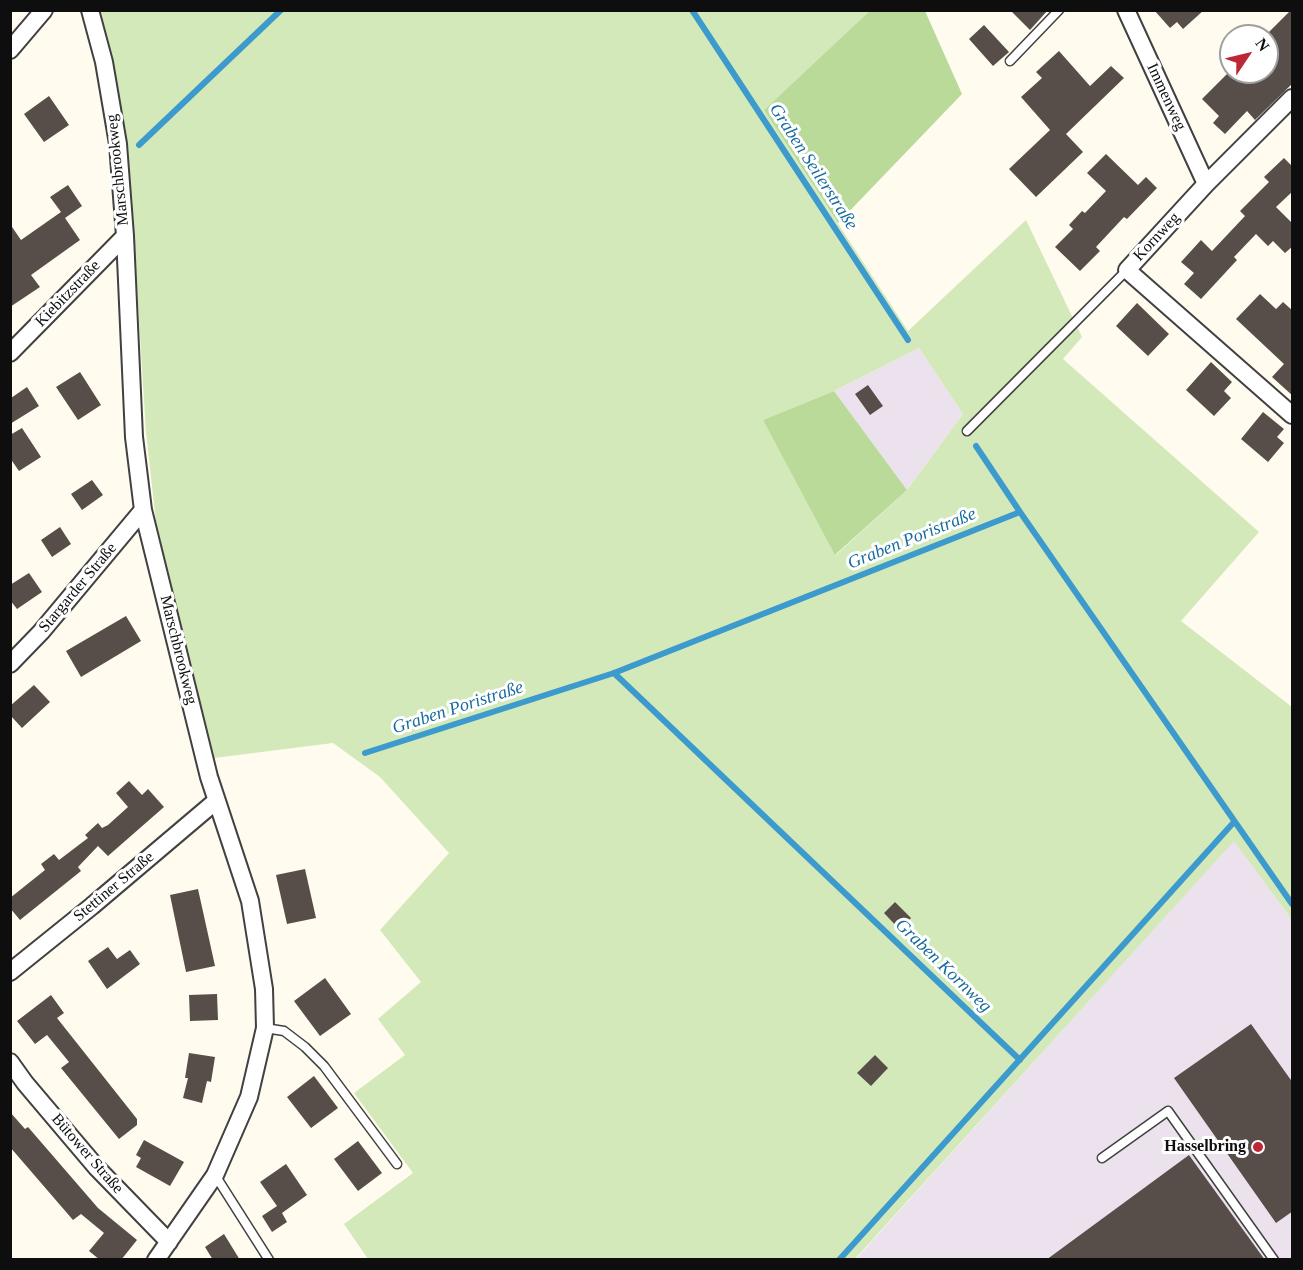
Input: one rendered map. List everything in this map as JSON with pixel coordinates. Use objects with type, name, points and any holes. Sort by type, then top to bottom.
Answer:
[{"type":"street","points":[[10,51],[44,10]]},
{"type":"street","name":"Marschbrookweg","points":[[90,10],[104,62],[118,144],[125,236],[134,437],[143,510],[216,801],[250,901],[262,980],[265,1028],[249,1097],[215,1175],[156,1260]]},
{"type":"street","name":"Immenweg","points":[[1126,10],[1206,184]]},
{"type":"street","name":"Kornweg","points":[[1293,98],[1206,184],[1127,270],[1293,415]]},
{"type":"street","name":"Kiebitzstraße","points":[[10,353],[125,236]]},
{"type":"street","name":"Stargarder Straße","points":[[10,664],[41,632],[143,510]]},
{"type":"street","name":"Stettiner Straße","points":[[10,972],[216,801]]},
{"type":"street","name":"Bütower Straße","points":[[10,1062],[97,1168],[169,1242]]},
{"type":"lane","points":[[1010,61],[1059,10]]},
{"type":"lane","points":[[967,431],[1127,270]]},
{"type":"lane","points":[[265,1028],[285,1031],[324,1066],[397,1164]]},
{"type":"lane","points":[[1102,1158],[1168,1111],[1274,1260]]},
{"type":"lane","points":[[215,1175],[269,1260]]},
{"type":"shaded area","points":[[919,348],[963,414],[907,490],[834,391]]},
{"type":"shaded area","points":[[1234,840],[1292,920],[1292,1259],[855,1260]]},
{"type":"green space","points":[[871,10],[925,11],[962,94],[838,223],[764,110]]},
{"type":"green space","points":[[99,11],[871,11],[764,110],[908,331],[1026,220],[1082,337],[1063,359],[1259,532],[1181,621],[1292,707],[1292,920],[1234,841],[855,1259],[368,1259],[344,1224],[413,1173],[354,1093],[405,1055],[378,1019],[421,982],[380,930],[449,853],[380,777],[333,743],[214,758],[156,522],[146,432],[128,146],[112,61]],"holes":[[[919,348],[963,414],[907,490],[836,555],[763,420],[834,391]]]},
{"type":"green space","points":[[834,391],[907,490],[835,555],[763,420]]},
{"type":"building","points":[[1010,10],[1048,10],[1030,30]]},
{"type":"building","points":[[1154,10],[1204,10],[1183,29],[1177,22],[1170,28]]},
{"type":"building","points":[[1293,10],[1293,83],[1255,120],[1247,111],[1225,134],[1213,123],[1219,116],[1202,99],[1219,82],[1219,84],[1279,84],[1279,24],[1277,24]]},
{"type":"building","points":[[984,25],[1009,52],[993,66],[969,39]]},
{"type":"building","points":[[1059,51],[1090,86],[1111,66],[1124,78],[1066,134],[1083,152],[1036,197],[1009,169],[1050,130],[1021,97],[1042,78],[1036,72]]},
{"type":"building","points":[[49,96],[69,125],[44,142],[24,114]]},
{"type":"building","points":[[1106,154],[1138,185],[1146,177],[1157,188],[1127,219],[1124,217],[1096,247],[1100,251],[1080,271],[1055,247],[1073,229],[1069,225],[1082,211],[1085,213],[1106,191],[1087,173]]},
{"type":"building","points":[[1284,158],[1293,167],[1293,191],[1276,207],[1293,224],[1293,246],[1285,253],[1273,241],[1268,246],[1256,234],[1234,257],[1237,260],[1201,299],[1184,284],[1194,273],[1181,262],[1201,240],[1212,251],[1245,216],[1240,211],[1269,182],[1264,177]]},
{"type":"building","points":[[68,185],[82,206],[65,218],[80,240],[31,275],[40,287],[10,307],[10,224],[21,240],[61,212],[50,197]]},
{"type":"building","points":[[1260,294],[1276,309],[1283,302],[1293,311],[1293,396],[1272,377],[1284,364],[1236,319]]},
{"type":"building","points":[[1137,303],[1169,334],[1148,356],[1116,326]]},
{"type":"building","points":[[1211,362],[1232,382],[1224,391],[1231,398],[1214,416],[1186,390]]},
{"type":"building","points":[[80,372],[101,405],[78,420],[56,387]]},
{"type":"building","points":[[868,385],[883,406],[870,415],[855,394]]},
{"type":"building","points":[[27,387],[39,406],[10,424],[11,398]]},
{"type":"building","points":[[1263,412],[1284,429],[1277,437],[1284,443],[1268,462],[1241,439]]},
{"type":"building","points":[[22,428],[41,457],[19,471],[10,458],[10,435]]},
{"type":"building","points":[[92,480],[103,495],[82,510],[71,494]]},
{"type":"building","points":[[60,527],[71,544],[52,557],[41,540]]},
{"type":"building","points":[[29,573],[42,592],[17,609],[10,600],[10,585]]},
{"type":"building","points":[[126,616],[141,641],[81,677],[66,651]]},
{"type":"building","points":[[34,685],[50,702],[22,728],[10,715],[10,706]]},
{"type":"building","points":[[129,781],[142,795],[148,789],[164,807],[108,856],[98,846],[78,867],[81,871],[20,920],[10,908],[10,898],[45,870],[41,864],[54,854],[59,860],[88,838],[85,835],[98,823],[102,828],[108,825],[128,807],[116,793]]},
{"type":"building","points":[[305,869],[316,918],[287,924],[276,875]]},
{"type":"building","points":[[198,889],[215,966],[186,972],[170,895]]},
{"type":"building","points":[[895,902],[911,918],[900,930],[884,913]]},
{"type":"building","points":[[108,947],[117,959],[130,950],[140,964],[107,989],[88,961]]},
{"type":"building","points":[[325,978],[351,1014],[320,1036],[294,1001]]},
{"type":"building","points":[[217,994],[218,1020],[190,1021],[189,995]]},
{"type":"building","points":[[51,995],[64,1013],[57,1018],[137,1119],[137,1125],[119,1139],[61,1068],[69,1062],[47,1035],[35,1044],[17,1021]]},
{"type":"building","name":"Hasselbring","points":[[1251,1024],[1293,1083],[1293,1211],[1276,1223],[1174,1078]]},
{"type":"building","points":[[189,1053],[215,1057],[211,1082],[207,1081],[202,1103],[183,1098],[188,1078],[185,1078]]},
{"type":"building","points":[[875,1055],[888,1068],[871,1086],[857,1073]]},
{"type":"building","points":[[314,1076],[338,1108],[311,1128],[287,1097]]},
{"type":"building","points":[[10,1112],[25,1129],[28,1127],[98,1208],[137,1240],[121,1260],[100,1260],[89,1251],[104,1233],[81,1214],[73,1220],[10,1147]]},
{"type":"building","points":[[144,1140],[184,1162],[170,1186],[136,1167],[141,1158],[136,1155]]},
{"type":"building","points":[[358,1141],[382,1173],[358,1191],[334,1159]]},
{"type":"building","points":[[1189,1155],[1265,1260],[1046,1260]]},
{"type":"building","points":[[286,1164],[307,1195],[282,1213],[287,1222],[272,1232],[262,1216],[277,1206],[260,1182]]},
{"type":"building","points":[[224,1234],[240,1260],[213,1260],[205,1247]]},
{"type":"waterway","points":[[139,145],[281,10]]},
{"type":"waterway","name":"Graben Seilerstraße","points":[[692,10],[908,340]]},
{"type":"waterway","name":"Graben Seilerstraße","points":[[976,446],[1020,512]]},
{"type":"waterway","name":"Graben Poristraße","points":[[365,753],[614,673],[1020,512],[1292,904]]},
{"type":"waterway","name":"Graben Kornweg","points":[[614,673],[1020,1060]]},
{"type":"waterway","name":"Graben Kornweg","points":[[839,1260],[1234,822]]},
{"type":"place","name":"Hasselbring","points":[[1258,1147]]}]
